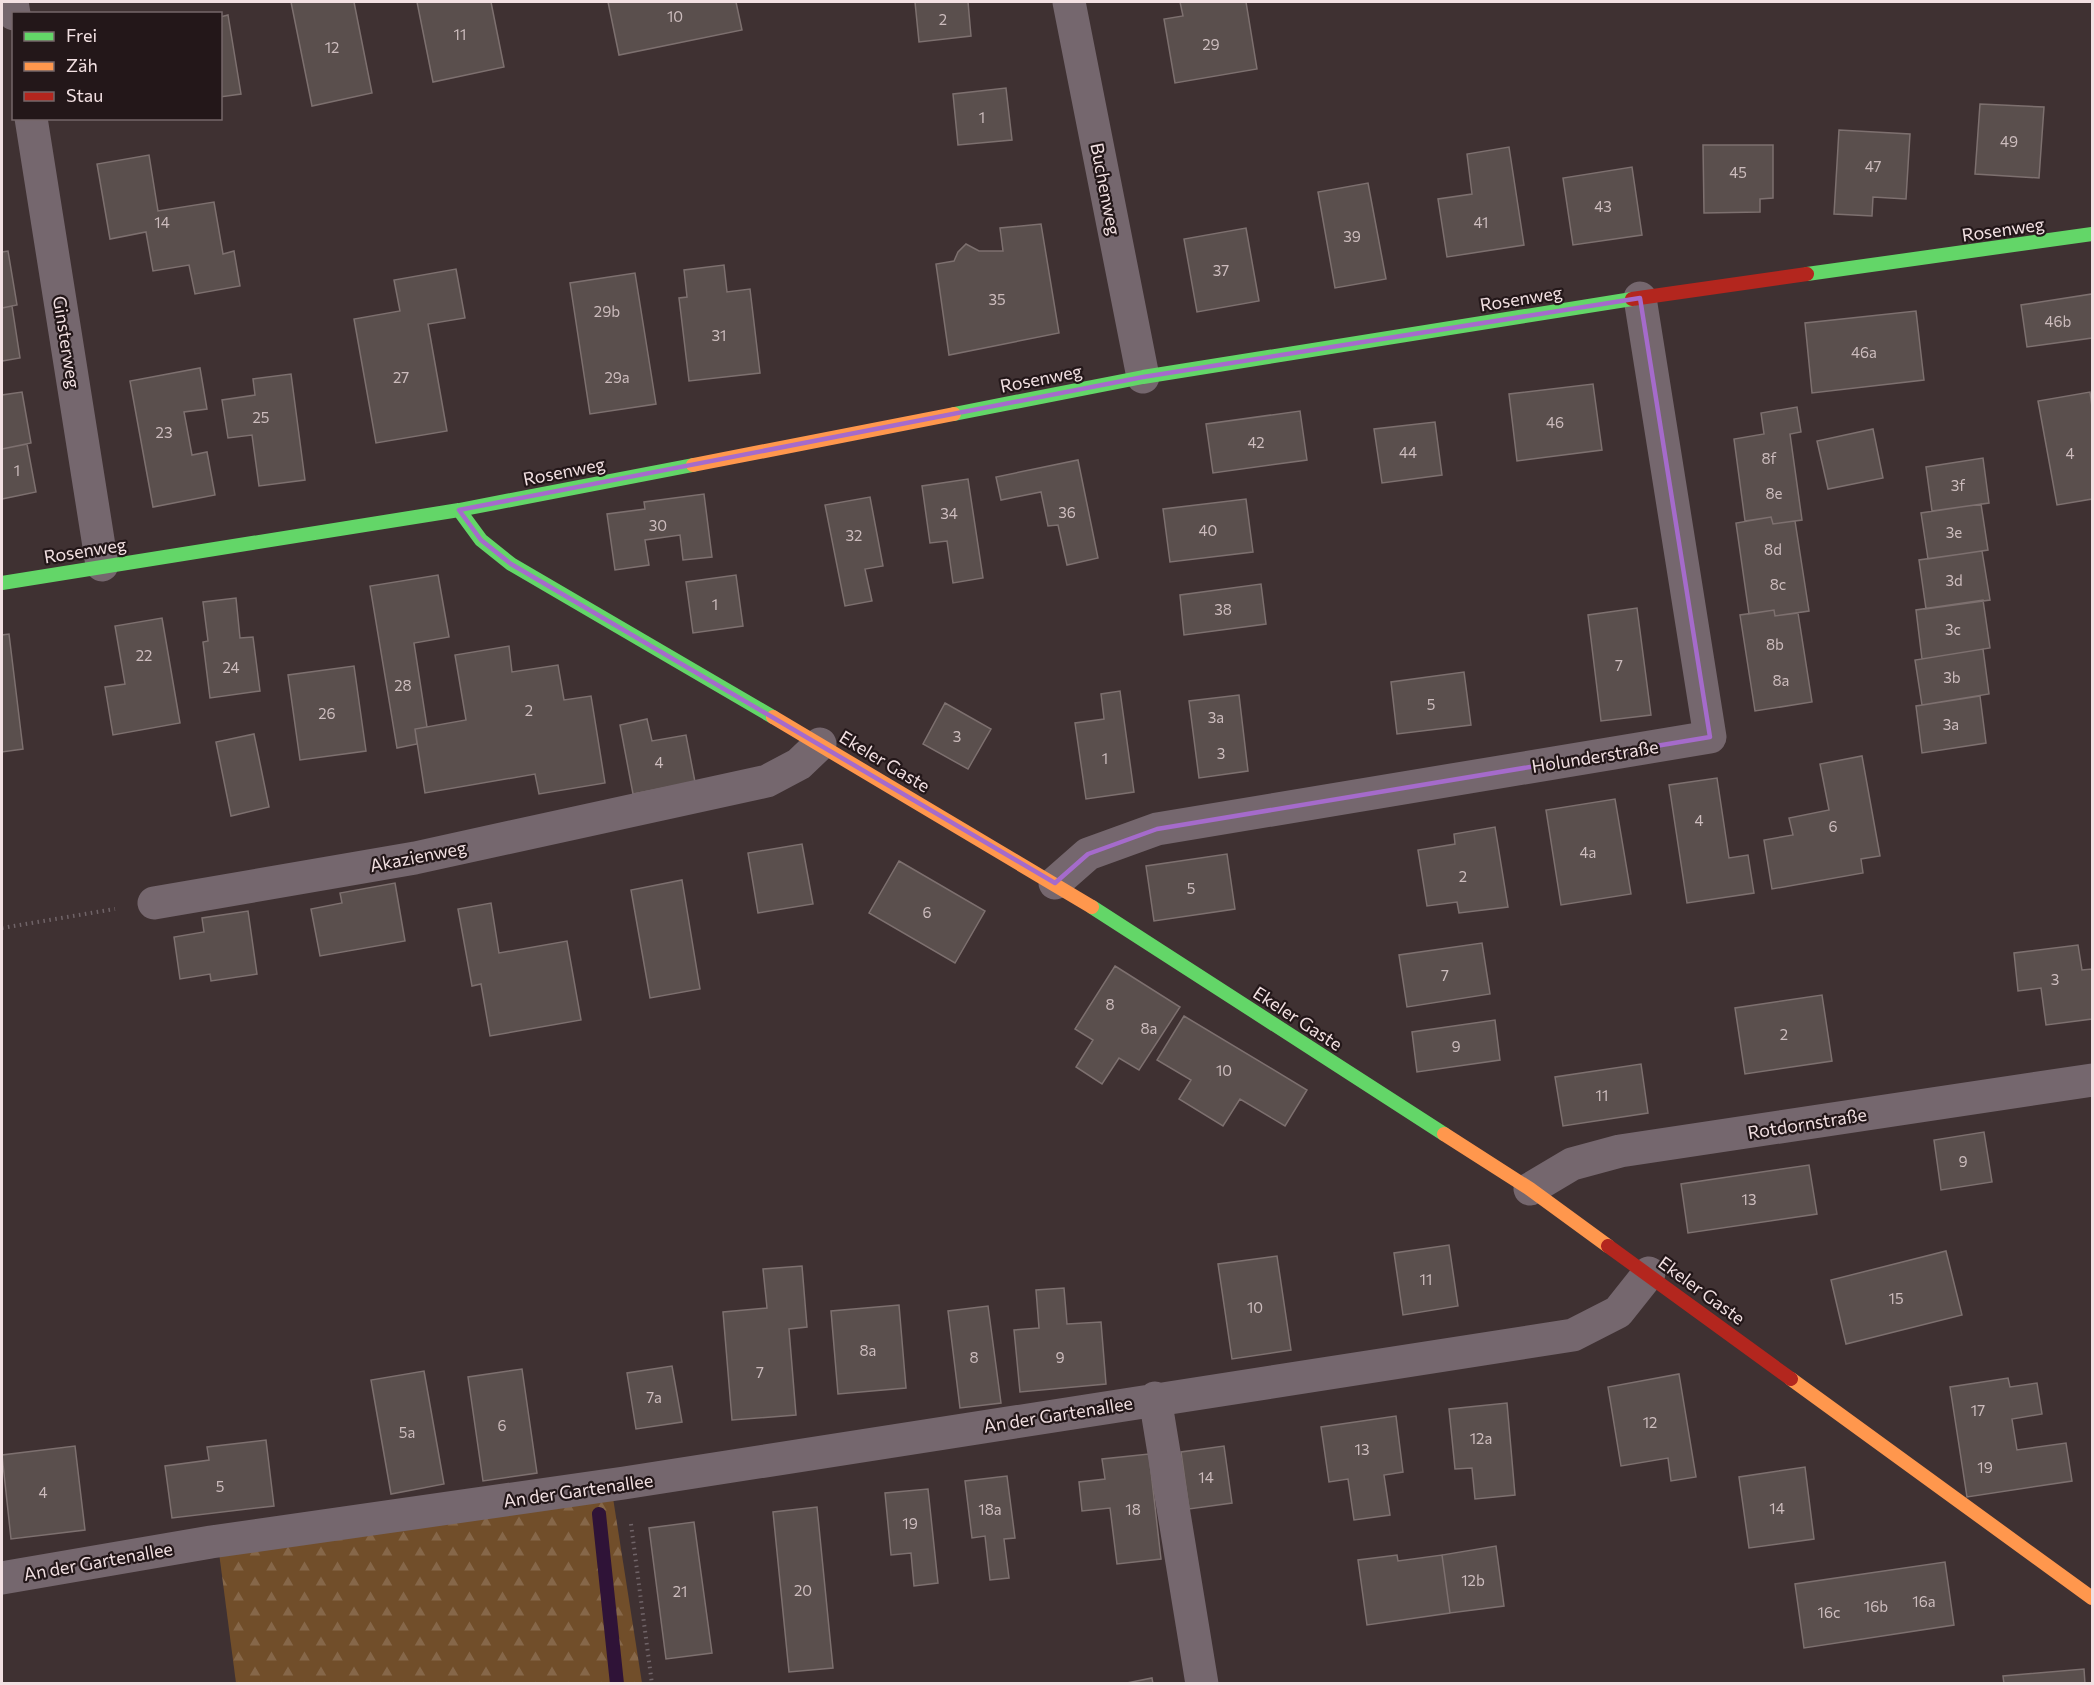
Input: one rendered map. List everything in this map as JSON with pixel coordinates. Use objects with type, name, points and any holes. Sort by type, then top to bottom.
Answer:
[{"type":"street","name":"Buchenweg","points":[[1069,2],[1143,377]]},
{"type":"street","name":"Ginsterweg","points":[[31,120],[102,565]]},
{"type":"street","name":"Rosenweg","points":[[2,583],[102,565],[459,510],[1143,377],[1640,298],[2092,234]]},
{"type":"street","name":"Holunderstraße","points":[[1055,883],[1088,854],[1157,828],[1710,737],[1640,298]]},
{"type":"street","name":"Ekeler Gaste","points":[[459,510],[481,540],[511,564],[1055,883],[1530,1189],[2092,1598]]},
{"type":"street","name":"Akazienweg","points":[[154,903],[415,858],[767,782],[799,764],[820,744]]},
{"type":"street","name":"Rotdornstraße","points":[[1530,1189],[1572,1164],[1620,1151],[2092,1080]]},
{"type":"street","name":"An der Gartenallee","points":[[2,1578],[211,1542],[624,1483],[1155,1398],[1573,1335],[1618,1312],[1649,1274]]},
{"type":"street","name":"An der Gartenallee","points":[[1155,1398],[1202,1683]]},
{"type":"path","points":[[2,928],[154,903]]},
{"type":"path","points":[[624,1483],[652,1683]]},
{"type":"highlighted area","points":[[1640,298],[1710,737],[1157,829],[1088,854],[1055,883],[511,564],[481,540],[459,510],[1143,377]]},
{"type":"green space","points":[[613,1498],[642,1683],[236,1683],[218,1545]]},
{"type":"building","points":[[291,2],[354,2],[372,93],[312,106]]},
{"type":"building","points":[[417,2],[491,2],[504,67],[433,82]]},
{"type":"building","points":[[608,2],[736,2],[742,30],[619,55]]},
{"type":"building","points":[[915,2],[968,2],[971,36],[919,42]]},
{"type":"building","points":[[1180,2],[1246,2],[1257,69],[1175,83],[1164,19],[1183,16]]},
{"type":"building","points":[[228,15],[241,94],[222,97],[222,16]]},
{"type":"building","points":[[1006,88],[1012,140],[958,145],[953,94]]},
{"type":"building","points":[[1980,104],[2044,107],[2039,178],[1975,174]]},
{"type":"building","points":[[1839,130],[1910,134],[1906,199],[1873,197],[1872,216],[1834,214]]},
{"type":"building","points":[[1703,145],[1773,145],[1773,198],[1760,199],[1760,212],[1704,213]]},
{"type":"building","points":[[1509,147],[1524,245],[1447,257],[1438,199],[1472,194],[1467,154]]},
{"type":"building","points":[[149,155],[158,211],[214,202],[223,254],[234,251],[240,286],[195,294],[189,265],[153,271],[146,232],[110,239],[97,164]]},
{"type":"building","points":[[1632,167],[1642,235],[1573,245],[1563,178]]},
{"type":"building","points":[[1368,183],[1386,279],[1335,288],[1318,192]]},
{"type":"building","points":[[1041,224],[1059,333],[949,355],[936,264],[954,261],[958,252],[966,244],[979,251],[1003,251],[1000,228]]},
{"type":"building","points":[[1246,228],[1259,301],[1197,312],[1184,239]]},
{"type":"building","points":[[8,251],[17,305],[2,308],[2,252]]},
{"type":"building","points":[[724,265],[727,292],[750,289],[760,373],[689,381],[679,298],[687,297],[684,270]]},
{"type":"building","points":[[456,269],[465,318],[428,324],[447,431],[376,443],[354,319],[400,311],[394,280]]},
{"type":"building","points":[[635,273],[656,404],[590,414],[570,283]]},
{"type":"building","points":[[2092,294],[2092,338],[2027,347],[2021,305]]},
{"type":"building","points":[[12,306],[20,358],[2,361],[2,308]]},
{"type":"building","points":[[1916,311],[1924,380],[1812,393],[1805,323]]},
{"type":"building","points":[[200,368],[207,409],[184,412],[192,455],[207,452],[215,495],[153,507],[130,381]]},
{"type":"building","points":[[291,374],[305,480],[259,486],[252,435],[228,438],[222,400],[255,395],[253,379]]},
{"type":"building","points":[[1593,384],[1602,450],[1517,461],[1509,394]]},
{"type":"building","points":[[22,392],[31,443],[2,449],[2,395]]},
{"type":"building","points":[[2090,392],[2092,499],[2057,505],[2038,401]]},
{"type":"building","points":[[1797,407],[1801,432],[1790,434],[1802,520],[1773,524],[1771,517],[1745,521],[1734,439],[1764,434],[1761,413]]},
{"type":"building","points":[[1300,411],[1307,460],[1213,473],[1206,424]]},
{"type":"building","points":[[1435,422],[1442,475],[1382,483],[1374,429]]},
{"type":"building","points":[[1873,429],[1883,478],[1828,489],[1817,441]]},
{"type":"building","points":[[27,444],[36,492],[2,499],[2,449]]},
{"type":"building","points":[[1983,458],[1989,503],[1932,511],[1926,467]]},
{"type":"building","points":[[1078,460],[1098,558],[1067,565],[1058,525],[1048,526],[1041,492],[1001,500],[996,477]]},
{"type":"building","points":[[968,479],[983,578],[953,583],[947,541],[930,543],[922,486]]},
{"type":"building","points":[[704,494],[712,557],[683,560],[680,535],[645,540],[649,565],[615,570],[607,514],[645,509],[644,502]]},
{"type":"building","points":[[870,497],[883,566],[865,569],[872,601],[845,606],[825,505]]},
{"type":"building","points":[[1246,499],[1253,552],[1170,562],[1163,509]]},
{"type":"building","points":[[1981,504],[1988,550],[1928,559],[1921,513]]},
{"type":"building","points":[[1771,517],[1773,524],[1795,521],[1809,611],[1775,616],[1774,610],[1749,614],[1736,523]]},
{"type":"building","points":[[1982,551],[1990,600],[1926,609],[1919,560]]},
{"type":"building","points":[[438,575],[449,637],[414,643],[427,727],[415,729],[417,744],[397,748],[370,586]]},
{"type":"building","points":[[736,575],[743,626],[693,633],[686,582]]},
{"type":"building","points":[[1261,584],[1266,624],[1184,635],[1180,595]]},
{"type":"building","points":[[236,598],[240,638],[253,637],[260,691],[210,698],[203,642],[208,641],[203,602]]},
{"type":"building","points":[[1983,600],[1990,648],[1922,659],[1916,610]]},
{"type":"building","points":[[1637,608],[1651,715],[1601,721],[1588,615]]},
{"type":"building","points":[[1774,610],[1775,616],[1798,613],[1812,702],[1755,711],[1740,615]]},
{"type":"building","points":[[162,618],[180,723],[113,735],[105,687],[125,684],[115,626]]},
{"type":"building","points":[[9,634],[23,749],[2,752],[2,635]]},
{"type":"building","points":[[509,646],[512,672],[558,665],[564,700],[591,696],[605,783],[539,794],[535,774],[425,793],[415,729],[466,720],[455,655]]},
{"type":"building","points":[[1983,649],[1989,694],[1922,705],[1915,660]]},
{"type":"building","points":[[354,666],[366,751],[300,760],[288,675]]},
{"type":"building","points":[[1464,672],[1471,725],[1397,734],[1391,682]]},
{"type":"building","points":[[1120,691],[1134,792],[1086,799],[1075,723],[1104,719],[1101,694]]},
{"type":"building","points":[[1239,695],[1248,771],[1199,778],[1189,701]]},
{"type":"building","points":[[1980,696],[1986,743],[1922,753],[1916,706]]},
{"type":"building","points":[[945,703],[991,729],[968,769],[923,744]]},
{"type":"building","points":[[647,719],[652,741],[686,735],[695,782],[633,794],[620,725]]},
{"type":"building","points":[[254,734],[269,807],[231,816],[216,742]]},
{"type":"building","points":[[1862,756],[1880,856],[1861,859],[1863,873],[1772,889],[1764,840],[1793,835],[1789,818],[1829,810],[1820,764]]},
{"type":"building","points":[[1717,778],[1729,858],[1748,855],[1754,893],[1687,903],[1669,785]]},
{"type":"building","points":[[1615,799],[1631,894],[1561,905],[1546,810]]},
{"type":"building","points":[[1495,827],[1508,907],[1459,913],[1457,902],[1427,906],[1418,850],[1455,844],[1454,834]]},
{"type":"building","points":[[802,844],[813,904],[758,913],[748,853]]},
{"type":"building","points":[[1227,854],[1235,909],[1154,921],[1146,866]]},
{"type":"building","points":[[899,861],[985,911],[955,963],[869,913]]},
{"type":"building","points":[[682,880],[700,989],[650,998],[631,890]]},
{"type":"building","points":[[395,883],[405,941],[320,956],[311,909],[342,903],[340,893]]},
{"type":"building","points":[[491,903],[499,953],[567,941],[581,1020],[490,1036],[481,984],[472,986],[458,909]]},
{"type":"building","points":[[248,911],[257,974],[211,981],[210,974],[180,979],[174,937],[204,932],[202,918]]},
{"type":"building","points":[[1482,943],[1490,994],[1407,1007],[1399,955]]},
{"type":"building","points":[[2078,945],[2082,970],[2092,969],[2092,1019],[2046,1025],[2041,988],[2018,991],[2014,953]]},
{"type":"building","points":[[1115,966],[1180,1007],[1139,1070],[1119,1058],[1102,1084],[1076,1067],[1093,1040],[1075,1029]]},
{"type":"building","points":[[1822,995],[1832,1061],[1745,1074],[1735,1008]]},
{"type":"building","points":[[1184,1016],[1307,1090],[1285,1126],[1240,1099],[1223,1126],[1179,1099],[1191,1080],[1157,1060]]},
{"type":"building","points":[[1495,1020],[1500,1060],[1417,1072],[1412,1032]]},
{"type":"building","points":[[1641,1064],[1648,1113],[1563,1126],[1555,1077]]},
{"type":"building","points":[[1984,1132],[1992,1182],[1941,1190],[1934,1140]]},
{"type":"building","points":[[1809,1165],[1817,1214],[1688,1233],[1681,1184]]},
{"type":"building","points":[[1449,1245],[1458,1306],[1403,1315],[1394,1253]]},
{"type":"building","points":[[1946,1251],[1962,1315],[1846,1344],[1831,1280]]},
{"type":"building","points":[[1277,1256],[1291,1350],[1232,1359],[1218,1264]]},
{"type":"building","points":[[802,1266],[807,1327],[789,1329],[796,1415],[732,1420],[723,1312],[767,1308],[763,1269]]},
{"type":"building","points":[[1064,1288],[1067,1324],[1101,1322],[1106,1384],[1020,1392],[1014,1330],[1039,1328],[1036,1290]]},
{"type":"building","points":[[899,1305],[906,1388],[838,1394],[831,1311]]},
{"type":"building","points":[[988,1306],[1001,1403],[960,1408],[948,1311]]},
{"type":"building","points":[[672,1366],[682,1422],[636,1429],[627,1373]]},
{"type":"building","points":[[522,1369],[537,1473],[483,1481],[468,1377]]},
{"type":"building","points":[[424,1371],[444,1484],[391,1494],[371,1380]]},
{"type":"building","points":[[1679,1374],[1696,1477],[1671,1481],[1668,1458],[1621,1466],[1608,1387]]},
{"type":"building","points":[[2008,1378],[2010,1387],[2037,1383],[2042,1414],[2012,1419],[2017,1450],[2066,1443],[2072,1481],[1967,1497],[1950,1387]]},
{"type":"building","points":[[1507,1403],[1515,1495],[1475,1499],[1472,1468],[1455,1469],[1449,1409]]},
{"type":"building","points":[[1396,1416],[1403,1472],[1384,1475],[1390,1515],[1354,1520],[1348,1479],[1329,1482],[1321,1427]]},
{"type":"building","points":[[266,1440],[274,1506],[172,1518],[165,1466],[209,1460],[207,1447]]},
{"type":"building","points":[[75,1446],[85,1530],[11,1539],[2,1455]]},
{"type":"building","points":[[1224,1446],[1232,1503],[1189,1509],[1181,1452]]},
{"type":"building","points":[[1149,1454],[1161,1559],[1117,1564],[1110,1508],[1082,1511],[1079,1482],[1105,1479],[1102,1459]]},
{"type":"building","points":[[1805,1467],[1814,1539],[1749,1548],[1739,1477]]},
{"type":"building","points":[[1007,1476],[1015,1538],[1004,1539],[1009,1578],[990,1580],[985,1536],[972,1538],[965,1481]]},
{"type":"building","points":[[928,1489],[938,1583],[914,1586],[911,1553],[891,1555],[885,1493]]},
{"type":"building","points":[[817,1507],[833,1668],[789,1672],[773,1512]]},
{"type":"building","points":[[694,1522],[712,1653],[666,1659],[649,1528]]},
{"type":"building","points":[[1496,1546],[1504,1606],[1450,1613],[1442,1555]]},
{"type":"building","points":[[1397,1555],[1398,1561],[1442,1555],[1450,1613],[1367,1625],[1358,1560]]},
{"type":"building","points":[[1945,1562],[1954,1625],[1804,1648],[1795,1584]]},
{"type":"building","points":[[2084,1669],[2085,1684],[2004,1684],[2003,1676]]},
{"type":"building","points":[[1152,1678],[1153,1684],[1122,1684]]},
{"type":"waterway","points":[[599,1514],[617,1684]]},
{"type":"traffic: fast","points":[[1807,274],[2092,234]]},
{"type":"traffic: fast","points":[[954,414],[1143,377],[1632,299]]},
{"type":"traffic: fast","points":[[2,583],[459,510],[693,465]]},
{"type":"traffic: fast","points":[[459,510],[481,540],[511,564],[773,717]]},
{"type":"traffic: fast","points":[[1092,907],[1444,1134]]},
{"type":"traffic: slow","points":[[693,465],[954,414]]},
{"type":"traffic: slow","points":[[773,717],[1092,907]]},
{"type":"traffic: slow","points":[[1444,1134],[1530,1189],[1608,1246]]},
{"type":"traffic: slow","points":[[1791,1379],[2092,1598]]},
{"type":"traffic: jam","points":[[1632,299],[1807,274]]},
{"type":"traffic: jam","points":[[1608,1246],[1791,1379]]}]
